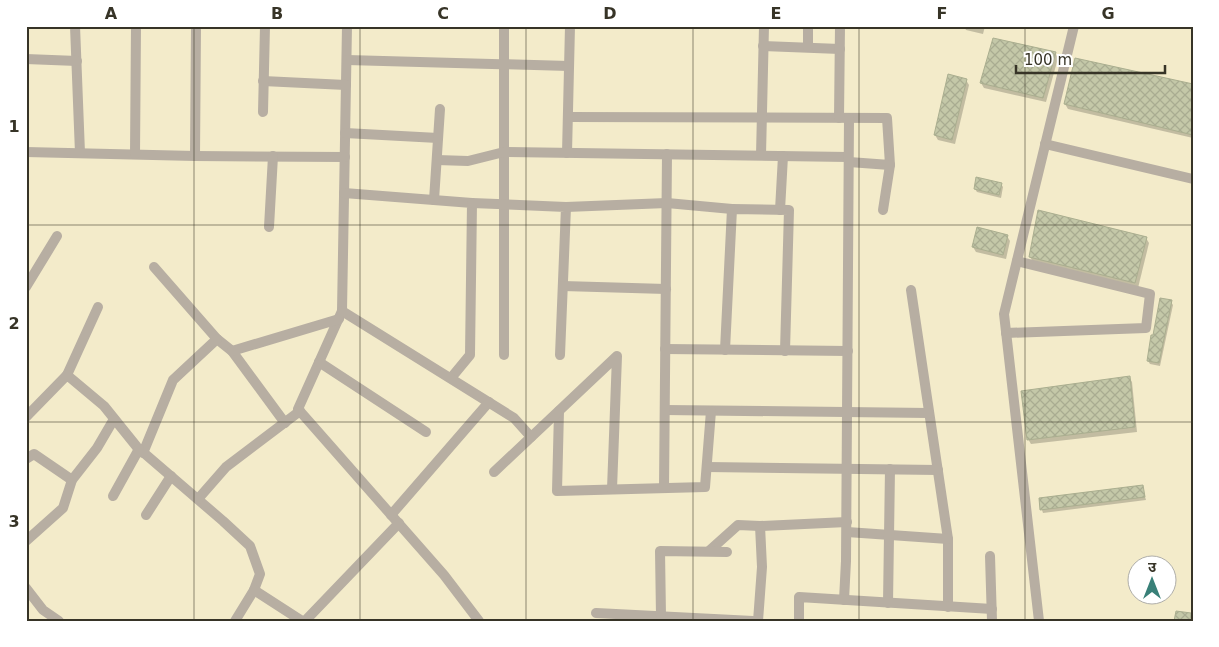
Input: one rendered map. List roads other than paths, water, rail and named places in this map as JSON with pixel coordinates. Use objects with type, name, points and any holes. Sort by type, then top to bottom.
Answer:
[{"type":"street","points":[[76,26],[80,153]]},
{"type":"street","points":[[134,154],[136,26]]},
{"type":"street","points":[[195,156],[196,26]]},
{"type":"street","points":[[263,112],[265,26]]},
{"type":"street","points":[[347,26],[341,315],[298,409],[444,575],[480,621]]},
{"type":"street","points":[[504,26],[504,355]]},
{"type":"street","points":[[567,153],[570,26]]},
{"type":"street","points":[[761,155],[764,26]]},
{"type":"street","points":[[808,26],[808,47]]},
{"type":"street","points":[[840,26],[844,118],[848,159],[847,468],[844,600]]},
{"type":"street","points":[[1040,621],[1004,314],[1074,26]]},
{"type":"street","points":[[763,46],[840,48]]},
{"type":"street","points":[[26,59],[77,61]]},
{"type":"street","points":[[347,60],[569,66]]},
{"type":"street","points":[[264,81],[346,85]]},
{"type":"street","points":[[434,200],[440,110]]},
{"type":"street","points":[[568,117],[887,118],[890,165],[883,210]]},
{"type":"street","points":[[346,133],[438,138]]},
{"type":"street","points":[[1045,144],[1193,179]]},
{"type":"street","points":[[26,152],[345,157]]},
{"type":"street","points":[[437,160],[468,161],[504,152],[761,155],[848,159],[890,165]]},
{"type":"street","points":[[664,488],[667,154]]},
{"type":"street","points":[[269,226],[273,156]]},
{"type":"street","points":[[780,210],[783,156]]},
{"type":"street","points":[[344,193],[566,207],[667,203],[732,209],[788,210],[785,350]]},
{"type":"street","points":[[451,378],[470,355],[472,202]]},
{"type":"street","points":[[560,355],[566,207]]},
{"type":"street","points":[[725,350],[732,209]]},
{"type":"street","points":[[26,287],[57,236]]},
{"type":"street","points":[[1006,333],[1146,328],[1150,294],[1017,261]]},
{"type":"street","points":[[154,267],[232,351],[284,423]]},
{"type":"street","points":[[562,286],[666,289]]},
{"type":"street","points":[[911,290],[948,538],[948,606]]},
{"type":"street","points":[[26,417],[67,375],[98,308]]},
{"type":"street","points":[[232,351],[341,315],[490,402],[514,418],[531,437]]},
{"type":"street","points":[[113,496],[141,451],[173,380],[218,338]]},
{"type":"street","points":[[665,348],[848,352]]},
{"type":"street","points":[[494,472],[618,356],[612,489]]},
{"type":"street","points":[[319,362],[426,432]]},
{"type":"street","points":[[67,375],[104,406],[141,451],[250,546],[260,574],[254,590],[235,621]]},
{"type":"street","points":[[391,515],[490,402]]},
{"type":"street","points":[[665,410],[929,413]]},
{"type":"street","points":[[198,499],[226,467],[300,411]]},
{"type":"street","points":[[559,411],[557,491],[705,487],[711,411]]},
{"type":"street","points":[[26,541],[63,508],[72,480],[97,448],[114,419]]},
{"type":"street","points":[[26,459],[34,454],[72,480]]},
{"type":"street","points":[[707,467],[938,470]]},
{"type":"street","points":[[888,603],[890,469]]},
{"type":"street","points":[[146,515],[171,476]]},
{"type":"street","points":[[254,590],[304,621],[399,523]]},
{"type":"street","points":[[709,551],[738,525],[846,527],[889,535],[948,538]]},
{"type":"street","points":[[758,621],[762,567],[760,526]]},
{"type":"street","points":[[661,616],[660,551],[727,552]]},
{"type":"street","points":[[990,556],[992,621]]},
{"type":"street","points":[[26,588],[43,610],[59,621]]},
{"type":"street","points":[[799,621],[798,598],[992,609]]},
{"type":"street","points":[[596,613],[753,621]]}]
